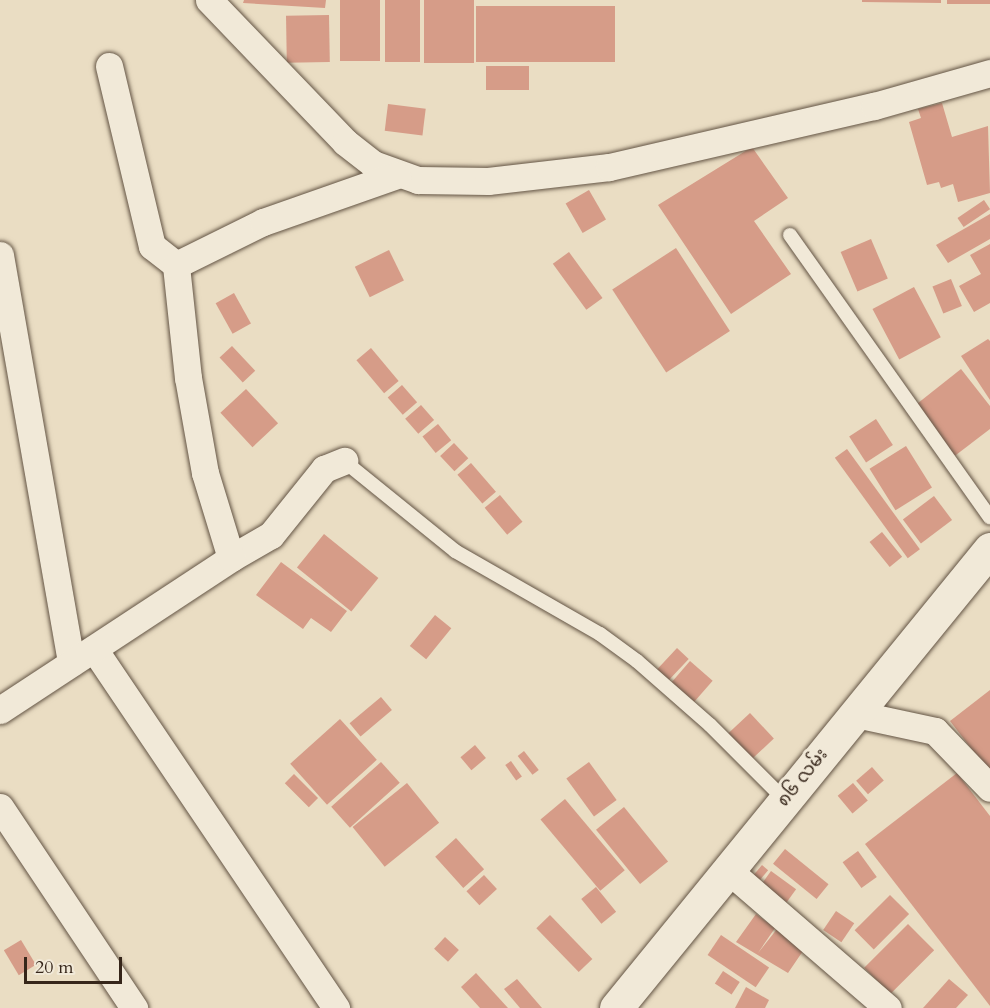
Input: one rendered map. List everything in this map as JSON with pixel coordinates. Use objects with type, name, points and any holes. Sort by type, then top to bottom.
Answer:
[{"type":"street","points":[[209,0],[345,142],[373,164],[397,175],[418,180],[488,181],[609,167],[874,106],[990,74]]},
{"type":"street","points":[[109,66],[152,246],[176,265],[188,378],[205,473],[231,558]]},
{"type":"street","points":[[176,265],[263,222],[397,175]]},
{"type":"street","points":[[0,255],[71,663]]},
{"type":"street","points":[[0,710],[231,558],[271,535],[324,469],[344,461]]},
{"type":"street","name":"၈၆ လမ်း","points":[[616,1008],[990,549]]},
{"type":"street","points":[[94,649],[336,1008]]},
{"type":"street","points":[[856,714],[935,731],[990,788]]},
{"type":"street","points":[[0,807],[134,1008]]},
{"type":"street","points":[[728,870],[822,947],[888,1008]]},
{"type":"lane","points":[[790,235],[990,517]]},
{"type":"lane","points":[[344,461],[455,551],[600,634],[637,661],[710,725],[784,800]]},
{"type":"building","points":[[244,0],[326,0],[325,8],[243,3]]},
{"type":"building","points":[[340,0],[380,0],[380,61],[340,61]]},
{"type":"building","points":[[385,0],[420,0],[420,62],[385,62]]},
{"type":"building","points":[[424,0],[474,0],[474,63],[424,63]]},
{"type":"building","points":[[862,0],[941,0],[941,3],[862,2]]},
{"type":"building","points":[[947,0],[990,0],[990,4],[947,4]]},
{"type":"building","points":[[476,6],[615,6],[615,62],[476,62]]},
{"type":"building","points":[[329,15],[330,62],[287,63],[286,16]]},
{"type":"building","points":[[486,66],[529,66],[529,90],[486,90]]},
{"type":"building","points":[[942,103],[952,137],[988,126],[990,193],[958,202],[953,184],[941,188],[939,182],[927,185],[909,122],[921,118],[918,109]]},
{"type":"building","points":[[388,104],[426,109],[422,135],[385,131]]},
{"type":"building","points":[[752,147],[788,198],[754,221],[791,274],[731,314],[658,205]]},
{"type":"building","points":[[589,190],[606,219],[583,233],[566,204]]},
{"type":"building","points":[[984,200],[990,209],[964,227],[957,218]]},
{"type":"building","points":[[990,214],[990,239],[948,263],[936,245]]},
{"type":"building","points":[[871,239],[888,279],[857,291],[841,252]]},
{"type":"building","points":[[990,244],[990,303],[974,312],[959,286],[981,274],[970,255]]},
{"type":"building","points":[[676,248],[730,331],[666,372],[612,289]]},
{"type":"building","points":[[389,250],[404,281],[370,297],[355,267]]},
{"type":"building","points":[[569,252],[603,298],[586,310],[553,264]]},
{"type":"building","points":[[951,279],[962,306],[943,313],[932,286]]},
{"type":"building","points":[[914,287],[941,337],[899,359],[873,309]]},
{"type":"building","points":[[234,293],[251,324],[233,334],[216,303]]},
{"type":"building","points":[[988,339],[990,341],[990,400],[961,356]]},
{"type":"building","points":[[232,346],[255,371],[243,382],[220,358]]},
{"type":"building","points":[[371,348],[399,381],[384,393],[356,360]]},
{"type":"building","points":[[961,369],[990,406],[990,429],[952,458],[913,407]]},
{"type":"building","points":[[402,385],[417,402],[403,415],[388,397]]},
{"type":"building","points":[[246,389],[278,423],[252,447],[220,413]]},
{"type":"building","points":[[421,405],[434,420],[418,434],[405,419]]},
{"type":"building","points":[[876,419],[893,445],[866,462],[849,436]]},
{"type":"building","points":[[438,424],[451,440],[436,453],[422,437]]},
{"type":"building","points":[[454,443],[468,458],[454,471],[440,456]]},
{"type":"building","points":[[906,446],[932,488],[895,510],[870,469]]},
{"type":"building","points":[[847,449],[920,549],[908,558],[835,458]]},
{"type":"building","points":[[471,463],[496,492],[482,503],[457,475]]},
{"type":"building","points":[[500,495],[522,522],[507,535],[485,508]]},
{"type":"building","points":[[934,496],[952,520],[921,543],[903,519]]},
{"type":"building","points":[[882,532],[902,557],[890,567],[870,542]]},
{"type":"building","points":[[324,534],[378,578],[351,611],[297,567]]},
{"type":"building","points":[[281,562],[347,611],[331,632],[311,618],[303,629],[256,595]]},
{"type":"building","points":[[435,615],[451,628],[426,659],[410,646]]},
{"type":"building","points":[[677,648],[689,659],[669,680],[657,669]]},
{"type":"building","points":[[690,661],[713,681],[694,702],[672,682]]},
{"type":"building","points":[[990,690],[990,773],[950,721]]},
{"type":"building","points":[[381,697],[392,710],[361,736],[350,723]]},
{"type":"building","points":[[750,713],[774,739],[752,759],[728,733]]},
{"type":"building","points":[[340,719],[377,760],[327,805],[290,764]]},
{"type":"building","points":[[475,745],[486,758],[471,770],[460,757]]},
{"type":"building","points":[[524,751],[539,770],[532,775],[518,756]]},
{"type":"building","points":[[511,761],[522,777],[516,781],[505,765]]},
{"type":"building","points":[[381,762],[400,783],[350,828],[331,807]]},
{"type":"building","points":[[589,762],[617,800],[594,816],[566,778]]},
{"type":"building","points":[[872,767],[884,781],[868,794],[856,781]]},
{"type":"building","points":[[957,773],[990,816],[990,1006],[865,844]]},
{"type":"building","points":[[294,774],[318,798],[309,807],[285,783]]},
{"type":"building","points":[[407,783],[439,823],[385,867],[353,827]]},
{"type":"building","points":[[853,783],[868,801],[852,813],[838,796]]},
{"type":"building","points":[[565,799],[625,870],[600,891],[540,820]]},
{"type":"building","points":[[624,807],[668,861],[640,884],[596,830]]},
{"type":"building","points":[[456,838],[484,869],[463,888],[435,857]]},
{"type":"building","points":[[785,849],[829,884],[817,899],[773,864]]},
{"type":"building","points":[[858,851],[877,877],[861,888],[843,862]]},
{"type":"building","points":[[762,865],[768,870],[758,882],[752,877]]},
{"type":"building","points":[[771,871],[796,889],[787,902],[762,884]]},
{"type":"building","points":[[484,875],[497,889],[479,905],[466,891]]},
{"type":"building","points":[[596,887],[616,912],[601,924],[581,899]]},
{"type":"building","points":[[890,895],[909,914],[874,949],[855,930]]},
{"type":"building","points":[[836,911],[854,923],[841,942],[823,930]]},
{"type":"building","points":[[756,914],[775,928],[758,953],[777,929],[805,948],[788,973],[736,942]]},
{"type":"building","points":[[550,915],[592,959],[579,972],[536,928]]},
{"type":"building","points":[[908,924],[934,950],[890,994],[864,968]]},
{"type":"building","points":[[721,935],[769,967],[756,987],[708,955]]},
{"type":"building","points":[[445,937],[459,950],[448,962],[434,949]]},
{"type":"building","points":[[21,940],[36,965],[19,975],[4,950]]},
{"type":"building","points":[[723,971],[740,982],[732,994],[715,984]]},
{"type":"building","points":[[476,973],[508,1008],[480,1008],[461,987]]},
{"type":"building","points":[[517,979],[542,1008],[520,1008],[504,989]]},
{"type":"building","points":[[949,979],[968,995],[956,1008],[923,1008]]},
{"type":"building","points":[[746,987],[769,1000],[765,1008],[735,1008]]}]
